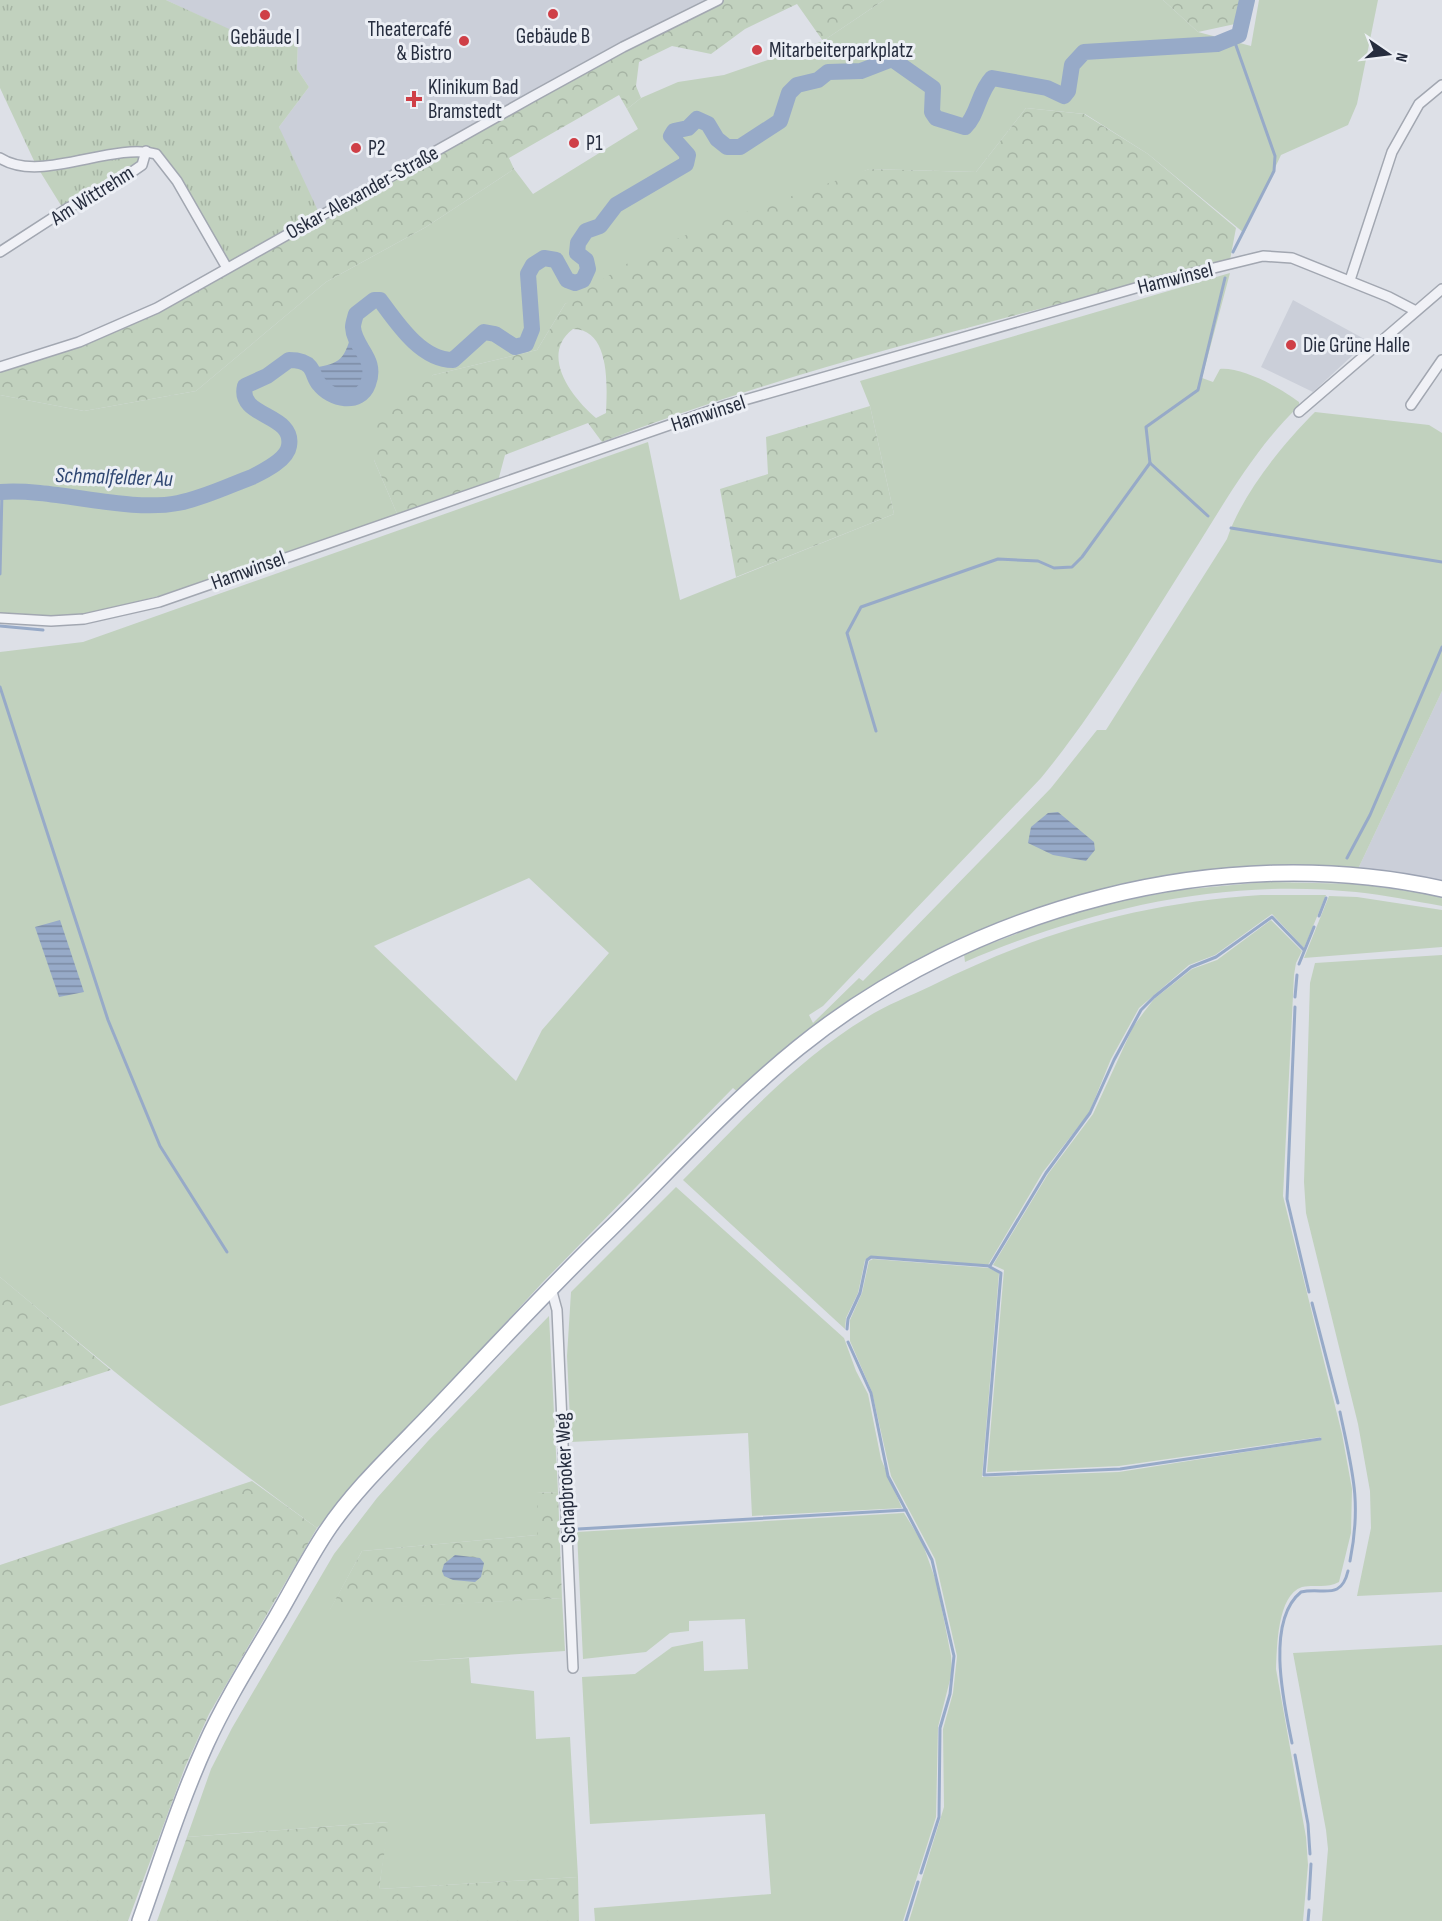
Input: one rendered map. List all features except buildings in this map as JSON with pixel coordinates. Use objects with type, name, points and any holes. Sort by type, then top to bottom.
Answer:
[{"type":"main road","points":[[140,1921],[207,1742],[248,1664],[327,1531],[365,1483],[550,1288],[746,1095],[798,1048],[857,1005],[902,977],[988,936],[1104,897],[1211,879],[1259,874],[1386,880],[1442,889]]},
{"type":"street","name":"Oskar-Alexander-Straße","points":[[0,367],[79,342],[157,308],[613,52],[718,0]]},
{"type":"street","points":[[1350,280],[1392,152],[1419,104],[1442,85]]},
{"type":"street","name":"Am Wittrehm","points":[[0,252],[68,208],[119,181],[141,165],[146,151],[156,154],[170,172],[227,268]]},
{"type":"street","points":[[0,158],[9,163],[36,165],[146,151]]},
{"type":"street","name":"Hamwinsel","points":[[0,618],[51,621],[84,619],[159,602],[727,405],[1153,283],[1263,256],[1292,258],[1350,280],[1416,311]]},
{"type":"street","points":[[1299,412],[1442,290]]},
{"type":"street","points":[[1411,405],[1442,360]]},
{"type":"street","name":"Schapbrooker Weg","points":[[550,1288],[557,1311],[573,1668]]},
{"type":"shaded area","name":"Klinikum Bad Bramstedt","points":[[166,0],[718,0],[320,215],[286,148],[279,127],[309,87],[297,69],[298,38],[260,44]]},
{"type":"shaded area","points":[[1293,300],[1368,341],[1313,392],[1261,367]]},
{"type":"shaded area","points":[[1442,691],[1442,880],[1358,869]]},
{"type":"green space","points":[[0,0],[166,0],[260,43],[298,38],[297,69],[309,87],[279,127],[320,215],[230,263],[180,178],[158,151],[117,180],[62,207],[36,165],[0,88]]},
{"type":"green space","points":[[718,0],[884,0],[823,41],[797,4],[745,29],[711,54],[672,46],[639,62],[636,86],[641,98],[627,109],[619,95],[509,158],[514,169],[426,227],[326,282],[196,391],[84,411],[0,395],[0,367],[157,308]]},
{"type":"green space","points":[[884,0],[1163,0],[1198,32],[1251,46],[1259,0],[1378,0],[1357,104],[1348,125],[1281,155],[1244,233],[1148,154],[1085,114],[1026,108],[976,172],[869,169],[565,304],[537,350],[433,375],[374,460],[398,516],[159,596],[83,615],[0,613],[0,395],[84,411],[196,391],[326,282],[426,227],[514,169],[533,194],[638,129],[627,109],[641,98],[678,82],[724,75],[823,41]]},
{"type":"green space","points":[[1163,0],[1240,0],[1235,24],[1198,32]]},
{"type":"green space","points":[[1026,108],[1084,114],[1148,154],[1236,228],[1230,260],[913,342],[757,388],[602,442],[588,423],[505,455],[498,481],[398,516],[374,460],[377,424],[433,375],[537,350],[565,304],[645,252],[715,223],[869,169],[976,172]],"holes":[[[573,329],[585,332],[594,339],[600,349],[606,375],[606,413],[596,418],[569,388],[559,363],[559,351],[563,339]]]},
{"type":"green space","points":[[1230,273],[1202,378],[1213,382],[1220,369],[1239,371],[1282,391],[1299,402],[1299,406],[1270,437],[1245,471],[1084,722],[1041,778],[823,1006],[809,1015],[813,1023],[859,978],[863,981],[1051,788],[1097,730],[1106,730],[1227,539],[1242,505],[1264,471],[1289,439],[1315,412],[1429,425],[1442,433],[1442,691],[1358,869],[1250,868],[1149,880],[1061,901],[937,951],[739,1093],[733,1088],[542,1283],[317,1528],[236,1468],[0,1277],[0,652],[83,642],[648,442],[680,600],[894,514],[870,406],[860,381]],"holes":[[[529,878],[609,953],[542,1030],[516,1081],[374,946]]]},
{"type":"green space","points":[[870,406],[894,514],[736,577],[720,489],[768,474],[766,437]]},
{"type":"green space","points":[[1265,882],[1359,884],[1442,896],[1442,906],[1367,893],[1306,889],[1206,894],[1107,913],[1012,943],[965,962],[964,954],[1071,913],[1179,890]]},
{"type":"green space","points":[[1261,895],[1326,895],[1304,948],[1272,914],[1215,955],[1189,965],[1139,1008],[1111,1059],[1089,1113],[1043,1172],[988,1265],[871,1256],[865,1260],[858,1293],[846,1318],[845,1329],[683,1180],[793,1072],[841,1035],[890,1005],[1011,950],[1091,923],[1173,905]]},
{"type":"green space","points":[[1329,896],[1357,897],[1442,910],[1442,947],[1304,958]]},
{"type":"green space","points":[[1271,920],[1302,951],[1296,963],[1294,975],[1283,1196],[1342,1434],[1352,1489],[1351,1533],[1339,1582],[1302,1587],[1294,1592],[1283,1611],[1278,1636],[1276,1669],[1306,1837],[1308,1865],[1303,1921],[909,1921],[944,1807],[943,1729],[953,1693],[957,1656],[935,1559],[891,1476],[872,1392],[850,1341],[850,1320],[862,1293],[869,1261],[873,1259],[989,1268],[999,1273],[982,1477],[1119,1472],[1321,1440],[1321,1437],[1119,1466],[987,1472],[1004,1270],[993,1265],[1048,1174],[1093,1114],[1133,1027],[1154,999],[1192,969],[1217,960]]},
{"type":"green space","points":[[1442,955],[1442,1592],[1357,1596],[1371,1528],[1370,1491],[1358,1424],[1306,1213],[1304,1182],[1310,983],[1315,963]]},
{"type":"green space","points":[[676,1187],[844,1338],[856,1371],[868,1394],[881,1459],[902,1508],[752,1516],[748,1433],[571,1442],[567,1356],[571,1292]]},
{"type":"green space","points":[[0,1277],[111,1370],[0,1406]]},
{"type":"green space","points":[[549,1316],[558,1492],[537,1493],[537,1535],[362,1551],[330,1610],[562,1598],[565,1651],[403,1662],[469,1658],[471,1683],[534,1691],[536,1739],[570,1737],[578,1877],[379,1889],[388,1822],[187,1837],[211,1769],[232,1728],[334,1554],[377,1498],[428,1441]]},
{"type":"green space","points":[[252,1481],[317,1528],[209,1714],[185,1767],[128,1921],[0,1921],[0,1565]]},
{"type":"green space","points":[[558,1492],[562,1598],[329,1611],[362,1551],[537,1535],[537,1493]]},
{"type":"green space","points":[[904,1513],[922,1542],[937,1584],[952,1672],[938,1727],[936,1817],[903,1921],[595,1921],[594,1908],[771,1894],[765,1814],[590,1824],[582,1677],[635,1674],[672,1647],[703,1641],[704,1671],[748,1669],[745,1619],[689,1621],[689,1631],[670,1633],[646,1652],[583,1659],[577,1532]]},
{"type":"green space","points":[[1442,1645],[1442,1921],[1322,1921],[1328,1849],[1326,1830],[1293,1653]]},
{"type":"green space","points":[[389,1822],[379,1889],[578,1877],[579,1921],[157,1921],[187,1837]]},
{"type":"water","points":[[353,329],[370,362],[370,378],[361,394],[345,399],[327,392],[310,368],[336,362],[344,353]]},
{"type":"water","points":[[1058,812],[1094,842],[1095,850],[1086,861],[1053,855],[1028,843],[1031,827],[1048,813]]},
{"type":"water","points":[[60,920],[84,992],[59,997],[35,927]]},
{"type":"water","points":[[455,1555],[480,1558],[484,1563],[481,1577],[475,1582],[453,1580],[444,1576],[442,1571],[444,1564]]},
{"type":"waterway","name":"Schmalfelder Au","points":[[0,492],[44,493],[114,503],[158,505],[197,498],[257,475],[284,456],[289,446],[289,435],[284,427],[249,404],[245,396],[245,386],[267,376],[289,360],[295,360],[308,365],[318,382],[331,394],[345,398],[359,396],[368,384],[370,367],[354,334],[353,324],[356,314],[374,300],[380,300],[402,329],[420,347],[441,358],[453,360],[484,332],[495,334],[515,347],[526,344],[532,329],[528,274],[533,265],[544,258],[556,260],[567,280],[575,283],[583,280],[588,269],[586,260],[577,253],[578,243],[586,231],[600,226],[616,205],[686,164],[688,155],[671,136],[674,131],[688,128],[697,119],[708,124],[717,139],[727,147],[740,147],[780,121],[789,93],[797,85],[818,80],[828,72],[861,71],[892,59],[933,88],[932,112],[936,118],[965,127],[992,78],[1047,88],[1064,96],[1068,91],[1072,65],[1084,52],[1217,44],[1239,35],[1247,0]]},
{"type":"waterway","points":[[1233,37],[1275,156],[1274,171],[1233,252]]},
{"type":"waterway","points":[[1208,516],[1150,463],[1146,427],[1198,390],[1225,278]]},
{"type":"waterway","points":[[876,731],[847,633],[861,607],[998,559],[1038,561],[1054,568],[1072,567],[1082,557],[1150,463]]},
{"type":"waterway","points":[[0,574],[2,492]]},
{"type":"waterway","points":[[1231,528],[1442,562]]},
{"type":"waterway","points":[[0,626],[43,630]]},
{"type":"waterway","points":[[1347,858],[1370,815],[1442,647]]},
{"type":"waterway","points":[[0,687],[108,1020],[160,1146],[227,1252]]},
{"type":"waterway","points":[[1319,916],[1326,898]]},
{"type":"waterway","points":[[847,1329],[848,1319],[860,1293],[867,1260],[871,1257],[990,1266],[1046,1173],[1090,1113],[1114,1060],[1141,1010],[1154,997],[1191,967],[1216,957],[1272,917],[1304,950]]},
{"type":"waterway","points":[[1299,964],[1314,927]]},
{"type":"waterway","points":[[1295,997],[1297,975]]},
{"type":"waterway","points":[[1295,1007],[1287,1199],[1309,1292]]},
{"type":"waterway","points":[[990,1267],[1001,1273],[984,1475],[1120,1469],[1320,1439]]},
{"type":"waterway","points":[[1312,1303],[1338,1403]]},
{"type":"waterway","points":[[848,1342],[871,1393],[888,1476],[932,1560],[954,1656],[950,1694],[940,1728],[939,1817],[921,1873]]},
{"type":"waterway","points":[[1340,1412],[1354,1486],[1354,1540],[1350,1561]]},
{"type":"waterway","points":[[578,1529],[906,1510]]},
{"type":"waterway","points":[[1292,1743],[1280,1664],[1283,1622],[1290,1605],[1301,1592],[1336,1590],[1345,1580],[1348,1571]]},
{"type":"waterway","points":[[1295,1755],[1308,1824],[1310,1854]]},
{"type":"waterway","points":[[1309,1899],[1311,1864]]},
{"type":"waterway","points":[[906,1921],[918,1882]]},
{"type":"waterway","points":[[1308,1921],[1309,1910]]},
{"type":"place","name":"Gebäude B","points":[[553,14]]},
{"type":"place","name":"Gebäude I","points":[[265,15]]},
{"type":"place","name":"Theatercafé & Bistro","points":[[464,41]]},
{"type":"place","name":"Mitarbeiterparkplatz","points":[[757,50]]},
{"type":"place","name":"Klinikum Bad Bramstedt","points":[[414,99]]},
{"type":"place","name":"P1","points":[[574,143]]},
{"type":"place","name":"P2","points":[[356,148]]},
{"type":"place","name":"Die Grüne Halle","points":[[1291,345]]}]
